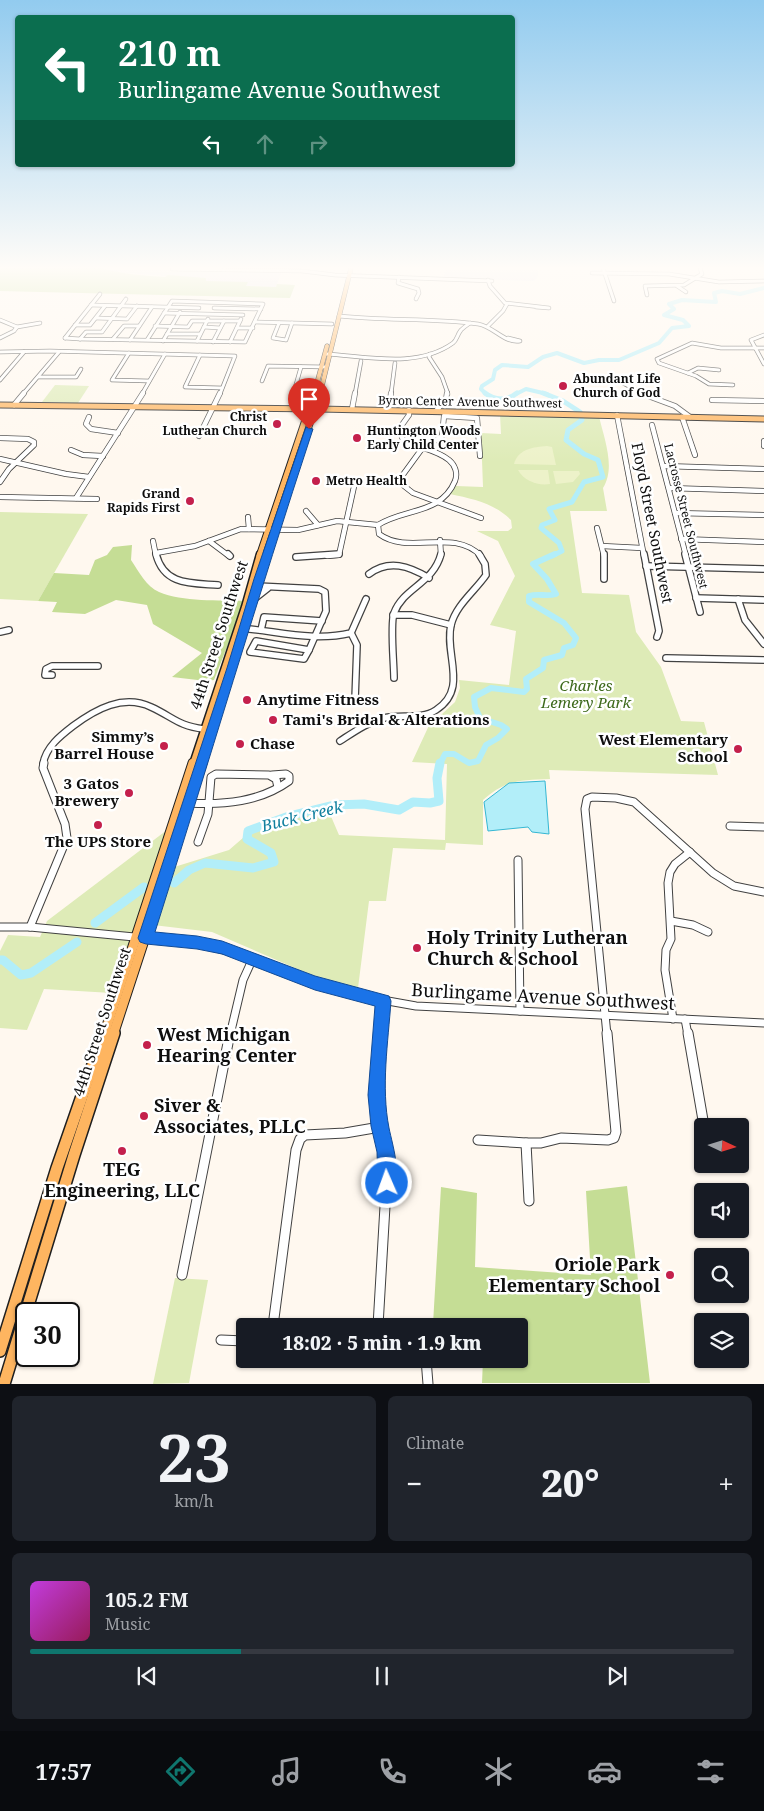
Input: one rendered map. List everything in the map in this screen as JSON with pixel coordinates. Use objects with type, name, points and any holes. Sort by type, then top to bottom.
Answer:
[{"type":"main road","name":"44th Street Southwest","points":[[4,1384],[175,826],[209,730],[272,529],[313,408],[332,333]]},
{"type":"main road","name":"Byron Center Avenue Southwest","points":[[0,403],[409,410],[764,419]]},
{"type":"main road","name":"44th Street Southwest","points":[[242,628],[254,599],[272,529]]},
{"type":"main road","name":"44th Street Southwest","points":[[175,826],[183,822],[209,730]]},
{"type":"main road","name":"44th Street Southwest","points":[[0,1351],[57,1168],[141,937]]},
{"type":"street","points":[[69,333],[64,338],[213,342],[246,342],[251,333]]},
{"type":"street","points":[[80,339],[85,333]]},
{"type":"street","points":[[113,340],[119,333]]},
{"type":"street","points":[[130,340],[135,333]]},
{"type":"street","points":[[147,340],[151,333]]},
{"type":"street","points":[[213,342],[218,333]]},
{"type":"street","points":[[230,342],[235,333]]},
{"type":"street","points":[[276,333],[274,340],[286,340],[289,333]]},
{"type":"street","points":[[327,354],[389,358],[430,354],[456,342],[460,333]]},
{"type":"street","points":[[499,333],[508,338]]},
{"type":"street","points":[[163,341],[167,334],[200,334],[197,341]]},
{"type":"street","points":[[764,335],[751,340],[764,364]]},
{"type":"street","points":[[733,385],[709,384],[688,373],[659,363],[658,360],[688,344],[715,347],[764,348]]},
{"type":"street","points":[[715,347],[718,354]]},
{"type":"street","points":[[0,352],[235,356],[214,407],[199,436]]},
{"type":"street","points":[[0,380],[24,352]]},
{"type":"street","points":[[15,404],[59,352]]},
{"type":"street","points":[[129,353],[112,380],[148,381]]},
{"type":"street","points":[[76,498],[135,406],[165,354]]},
{"type":"street","points":[[430,354],[429,357],[441,375],[448,391],[446,399],[438,406],[436,411]]},
{"type":"street","points":[[200,355],[185,387],[222,388]]},
{"type":"street","points":[[352,409],[361,361]]},
{"type":"street","points":[[389,410],[395,363]]},
{"type":"street","points":[[262,382],[268,366],[323,367]]},
{"type":"street","points":[[295,388],[301,367]]},
{"type":"street","points":[[688,373],[702,367],[719,370]]},
{"type":"street","points":[[39,376],[76,377],[81,369]]},
{"type":"street","points":[[624,383],[638,391],[677,407],[690,417]]},
{"type":"street","points":[[712,400],[764,401]]},
{"type":"street","points":[[156,553],[188,548],[230,532],[248,529],[298,530],[330,522],[348,521],[378,525],[389,518],[419,512],[438,502],[451,490],[455,483],[456,470],[450,460],[442,455],[421,450],[402,440],[399,435],[400,426],[407,417],[409,410]]},
{"type":"street","name":"Floyd Street Southwest","points":[[617,415],[659,631],[657,637]]},
{"type":"street","points":[[480,456],[477,418],[446,416],[443,417],[442,436],[421,450],[404,471],[402,481],[413,493],[481,518]]},
{"type":"street","points":[[682,416],[695,455]]},
{"type":"street","points":[[89,417],[86,424],[91,429],[118,433]]},
{"type":"street","name":"Lacrosse Street Southwest","points":[[652,425],[700,612]]},
{"type":"street","points":[[0,438],[34,440],[34,444],[0,482]]},
{"type":"street","points":[[764,441],[764,446]]},
{"type":"street","points":[[71,450],[84,454],[103,456]]},
{"type":"street","points":[[0,459],[17,461],[65,475],[90,477]]},
{"type":"street","points":[[663,466],[764,469]]},
{"type":"street","points":[[296,556],[335,557],[339,555],[348,521],[355,482]]},
{"type":"street","points":[[669,488],[764,491]]},
{"type":"street","points":[[0,497],[97,499]]},
{"type":"street","points":[[306,511],[318,525]]},
{"type":"street","points":[[675,513],[764,515]]},
{"type":"street","points":[[248,517],[248,529]]},
{"type":"street","points":[[340,741],[379,720],[418,716],[436,710],[447,702],[455,687],[448,648],[451,625],[460,606],[483,580],[486,569],[484,559],[473,549],[440,540],[394,542],[381,536],[378,531],[378,525]]},
{"type":"street","points":[[597,528],[606,572],[604,579]]},
{"type":"street","points":[[681,539],[764,542]]},
{"type":"street","points":[[153,540],[161,568],[170,577],[182,581],[218,585]]},
{"type":"street","points":[[394,678],[393,615],[395,608],[405,597],[429,578],[440,564],[442,555],[440,540]]},
{"type":"street","points":[[209,541],[230,556]]},
{"type":"street","points":[[602,546],[642,548]]},
{"type":"street","points":[[370,574],[378,567],[395,565],[416,570],[429,578]]},
{"type":"street","points":[[646,566],[764,570]]},
{"type":"street","points":[[257,586],[323,589],[326,594],[327,604],[322,621],[304,659],[250,652],[256,640],[308,650]]},
{"type":"street","points":[[254,599],[268,588]]},
{"type":"street","points":[[696,598],[764,600]]},
{"type":"street","points":[[351,633],[366,599]]},
{"type":"street","points":[[738,599],[745,620],[764,644]]},
{"type":"street","points":[[393,615],[412,615],[451,625]]},
{"type":"street","points":[[261,630],[264,617],[322,621]]},
{"type":"street","points":[[242,628],[313,638],[336,637],[351,633]]},
{"type":"street","points":[[0,632],[9,630]]},
{"type":"street","points":[[351,633],[357,645],[354,700]]},
{"type":"street","points":[[666,658],[764,660]]},
{"type":"street","points":[[52,675],[44,675],[46,669],[52,666],[98,666]]},
{"type":"street","points":[[30,927],[66,838],[65,824],[43,768],[48,749],[56,739],[90,713],[108,705],[125,702],[139,703],[152,708],[172,722],[183,726],[209,730]]},
{"type":"street","points":[[189,803],[209,804],[228,804],[249,800],[268,794],[288,782],[289,776],[284,774],[271,776],[216,774],[211,778],[209,784],[209,804],[208,814],[198,842]]},
{"type":"street","points":[[271,776],[276,777],[279,782],[278,787]]},
{"type":"street","points":[[478,1140],[541,1143],[561,1138],[608,1140],[614,1138],[616,1132],[585,808],[587,799],[592,797],[616,798],[634,802],[724,880],[744,889],[764,892]]},
{"type":"street","points":[[730,826],[764,827]]},
{"type":"street","points":[[673,1019],[665,970],[666,950],[670,938],[668,883],[670,872],[675,864],[690,852]]},
{"type":"street","points":[[518,860],[520,1011]]},
{"type":"street","points":[[670,921],[693,924],[708,932]]},
{"type":"street","name":"Burlingame Avenue Southwest","points":[[0,927],[30,927],[197,943],[253,958],[315,983],[383,1001],[416,1006],[764,1023]]},
{"type":"street","points":[[182,1276],[239,992],[253,958]]},
{"type":"street","points":[[378,1318],[387,1172],[386,1152],[380,1126],[377,1095],[383,1001]]},
{"type":"street","points":[[685,1019],[703,1118]]},
{"type":"street","points":[[274,1318],[296,1150],[300,1140],[304,1135],[345,1133],[380,1126]]},
{"type":"street","points":[[526,1143],[529,1201]]},
{"type":"street","points":[[221,1340],[236,1341]]},
{"type":"street","points":[[427,1368],[428,1384]]},
{"type":"green space","points":[[55,385],[89,386],[78,403],[42,402]]},
{"type":"green space","name":"Charles Lemery Park","points":[[500,414],[599,416],[609,462],[607,480],[603,488],[607,511],[570,511],[582,593],[629,595],[636,632],[661,667],[681,721],[704,722],[718,775],[549,770],[550,779],[514,782],[499,788],[483,800],[483,845],[446,843],[445,850],[393,848],[386,901],[369,901],[358,988],[309,974],[212,932],[153,925],[171,868],[229,850],[251,831],[327,807],[339,835],[445,840],[447,764],[412,762],[432,719],[442,714],[455,702],[460,688],[459,680],[509,685],[516,631],[490,625],[515,576],[498,541],[477,531],[508,531],[512,528],[511,520],[498,509],[475,500],[450,494],[456,486],[483,487],[481,433],[501,434]]},
{"type":"green space","points":[[552,447],[556,465],[514,464],[523,452],[531,448]]},
{"type":"green space","points":[[518,470],[548,470],[550,484],[532,482]]},
{"type":"green space","points":[[553,471],[579,471],[580,474],[573,482],[556,484]]},
{"type":"green space","points":[[0,512],[88,514],[38,601],[0,599]]},
{"type":"green space","points":[[132,545],[131,560],[147,582],[159,592],[190,599],[245,601],[214,680],[206,681],[172,677],[202,653],[153,624],[147,605],[116,600],[85,614],[52,612],[57,602],[38,601],[54,573],[89,575],[95,560],[107,555],[113,547]]},
{"type":"green space","points":[[167,830],[112,993],[44,989],[27,1030],[0,1028],[0,951],[8,935],[40,937],[47,921]]},
{"type":"green space","points":[[627,1186],[650,1383],[482,1383],[483,1368],[528,1368],[528,1318],[433,1318],[441,1187],[477,1193],[475,1267],[591,1275],[586,1191]]},
{"type":"green space","points":[[175,1278],[208,1280],[189,1383],[153,1384]]},
{"type":"water","points":[[545,781],[549,834],[532,832],[528,827],[488,831],[484,802],[509,783]]},
{"type":"waterway","name":"Buck Creek","points":[[485,393],[481,389],[482,386],[493,379],[495,370],[502,365],[528,367],[543,357],[557,353],[584,363],[599,360],[619,360],[659,343],[668,333]]},
{"type":"waterway","name":"Buck Creek","points":[[516,394],[526,389],[543,393]]},
{"type":"waterway","name":"Buck Creek","points":[[485,393],[493,398],[501,399],[509,398],[517,393]]},
{"type":"waterway","name":"Buck Creek","points":[[543,393],[563,401],[580,412]]},
{"type":"waterway","name":"Buck Creek","points":[[552,556],[562,551],[559,543],[541,528],[542,525],[555,520],[549,509],[572,502],[584,482],[603,477],[598,460],[584,454],[566,440],[568,430],[582,420],[581,416]]},
{"type":"waterway","name":"Buck Creek","points":[[440,764],[445,754],[454,754],[469,763],[478,761],[486,745],[498,738],[507,729],[480,718],[475,707],[474,697],[491,688],[524,692],[527,689],[526,679],[543,668],[544,660],[562,655],[564,648],[573,645],[576,638],[564,623],[529,602],[529,596],[556,594],[547,579],[533,564],[555,554]]},
{"type":"waterway","name":"Buck Creek","points":[[174,883],[189,870],[205,863],[253,868],[274,862],[271,853],[247,839],[248,831],[289,816],[334,805],[364,804],[399,810],[413,802],[430,803],[439,801],[437,778],[440,763]]},
{"type":"waterway","name":"Buck Creek","points":[[95,923],[144,887]]},
{"type":"waterway","name":"Buck Creek","points":[[0,960],[3,960],[21,975],[31,973],[77,942]]},
{"type":"place","name":"Abundant Life Church of God","points":[[563,386]]},
{"type":"place","name":"Christ Lutheran Church","points":[[277,424]]},
{"type":"place","name":"Huntington Woods Early Child Center","points":[[357,438]]},
{"type":"place","name":"Metro Health","points":[[316,481]]},
{"type":"place","name":"Grand Rapids First","points":[[190,501]]},
{"type":"place","name":"Anytime Fitness","points":[[247,700]]},
{"type":"place","name":"Tami's Bridal & Alterations","points":[[273,720]]},
{"type":"place","name":"Chase","points":[[240,744]]},
{"type":"place","name":"Simmy’s Barrel House","points":[[164,746]]},
{"type":"place","name":"West Elementary School","points":[[738,749]]},
{"type":"place","name":"3 Gatos Brewery","points":[[129,793]]},
{"type":"place","name":"The UPS Store","points":[[98,825]]},
{"type":"place","name":"Holy Trinity Lutheran Church & School","points":[[417,948]]},
{"type":"place","name":"West Michigan Hearing Center","points":[[147,1045]]},
{"type":"place","name":"Siver & Associates, PLLC","points":[[144,1116]]},
{"type":"place","name":"TEG Engineering, LLC","points":[[122,1151]]},
{"type":"place","name":"Oriole Park Elementary School","points":[[670,1275]]},
{"type":"route","points":[[309,429],[259,579],[233,668],[146,938],[197,943],[222,948],[253,958],[315,983],[383,1001],[377,1095],[380,1126],[386,1152],[387,1183]]}]
